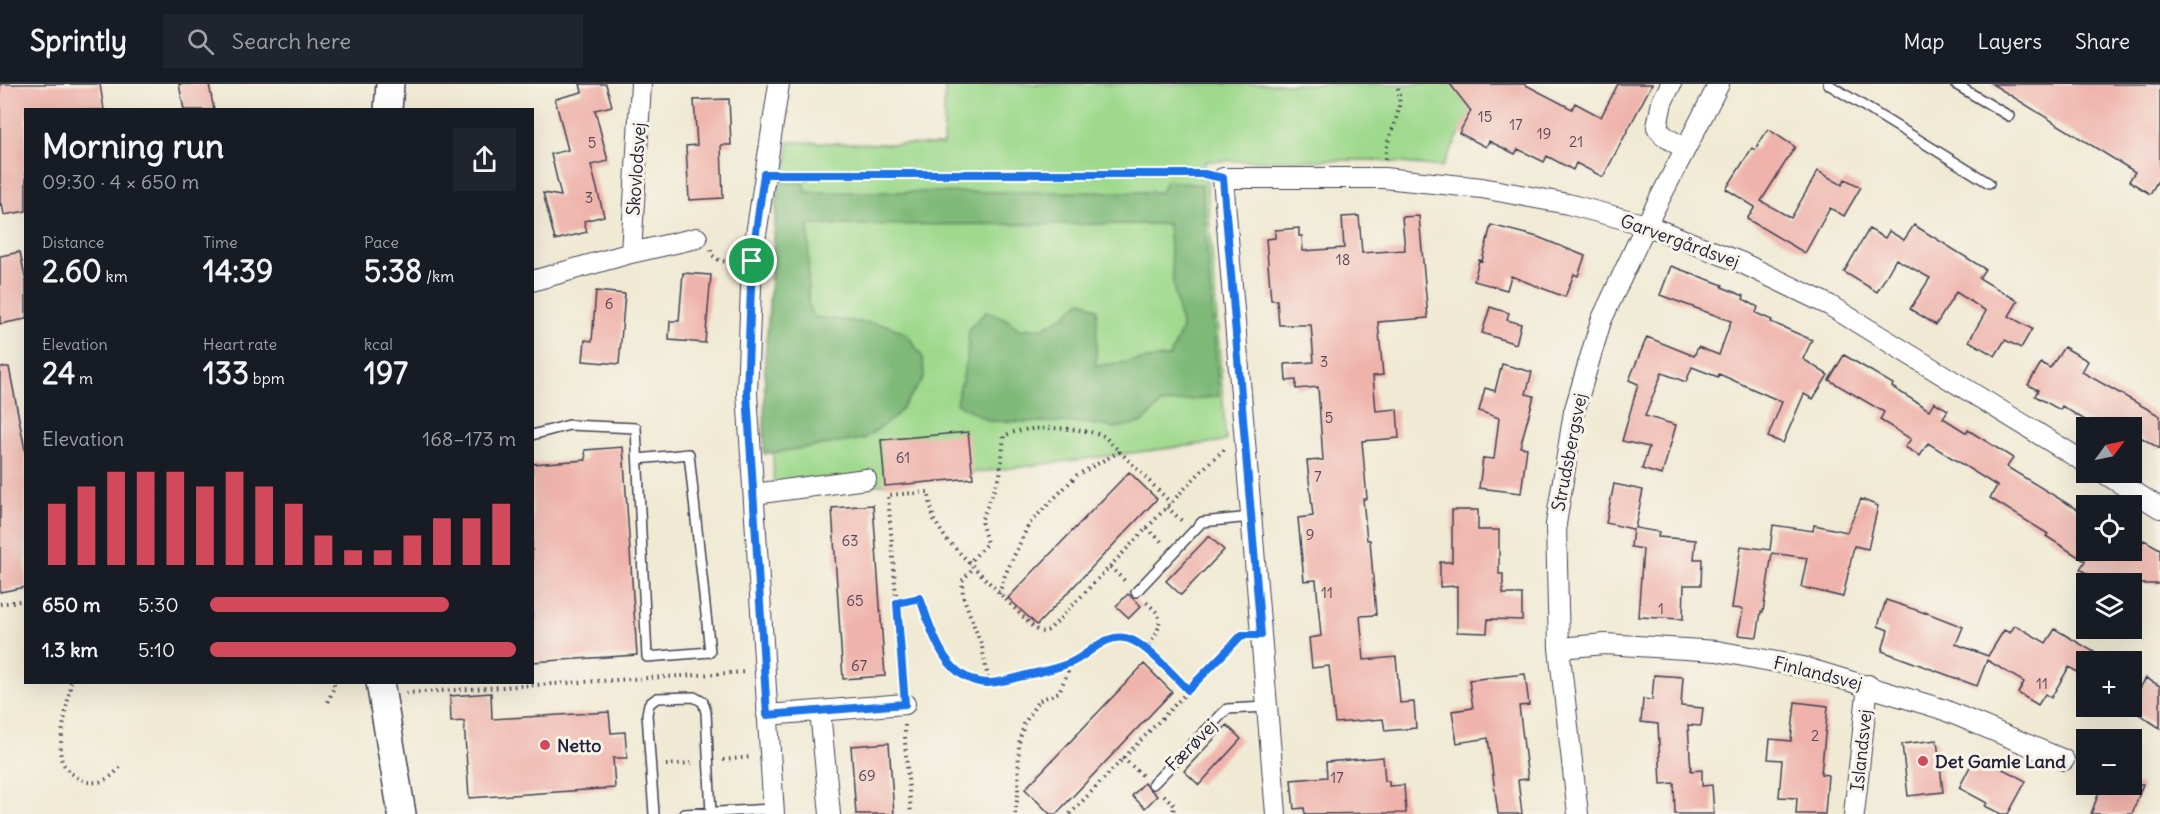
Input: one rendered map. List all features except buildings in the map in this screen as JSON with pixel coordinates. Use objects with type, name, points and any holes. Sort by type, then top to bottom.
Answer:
[{"type":"street","points":[[388,108],[390,84]]},
{"type":"street","name":"Skovlodsvej","points":[[631,254],[641,84]]},
{"type":"street","points":[[773,811],[747,393],[752,261],[779,84]]},
{"type":"street","points":[[1671,84],[1662,102],[1657,127],[1664,136],[1685,149]]},
{"type":"street","name":"Strudsbergsvej","points":[[1578,814],[1559,648],[1556,524],[1574,412],[1601,321],[1646,225],[1719,84]]},
{"type":"street","points":[[1223,178],[1276,814]]},
{"type":"street","name":"Garvergårdsvej","points":[[1223,178],[1384,178],[1482,188],[1568,204],[1646,225],[1740,262],[1828,304],[2076,457]]},
{"type":"street","points":[[534,280],[697,238]]},
{"type":"street","points":[[754,494],[866,479]]},
{"type":"street","points":[[2120,483],[2160,508]]},
{"type":"street","name":"Finlandsvej","points":[[1559,648],[1605,644],[1717,651],[1803,667],[1942,709],[2064,760]]},
{"type":"street","name":"Islandsvej","points":[[1854,814],[1868,685]]},
{"type":"street","points":[[381,688],[402,814]]},
{"type":"street","points":[[767,715],[905,704]]},
{"type":"street","points":[[820,711],[830,814]]},
{"type":"lane","points":[[1828,84],[1989,183]]},
{"type":"lane","points":[[1955,84],[2009,116]]},
{"type":"lane","points":[[534,434],[569,425],[636,428],[647,657],[710,651],[688,454],[638,459]]},
{"type":"lane","points":[[1136,592],[1202,522],[1251,517]]},
{"type":"lane","points":[[654,814],[647,714],[649,704],[657,699],[685,697],[694,697],[703,702],[706,712],[711,813]]},
{"type":"lane","name":"Færøvej","points":[[1153,784],[1227,709],[1267,708]]},
{"type":"lane","points":[[684,814],[773,811]]},
{"type":"path","points":[[1384,178],[1386,143],[1398,116],[1401,98],[1397,84]]},
{"type":"path","points":[[764,174],[1204,174],[1223,178]]},
{"type":"path","points":[[697,238],[706,239],[712,255],[720,261],[752,261]]},
{"type":"path","points":[[969,564],[987,543],[981,521],[1000,477],[1004,436],[1026,430],[1071,428],[1092,431],[1104,436],[1121,451],[1171,503]]},
{"type":"path","points":[[911,814],[904,742],[905,704],[888,495],[928,492],[934,520],[946,539],[1034,628],[1045,632],[1211,461],[1244,432]]},
{"type":"path","points":[[999,594],[1005,575],[1029,524],[1077,475],[1121,451]]},
{"type":"path","points":[[1167,507],[1192,532]]},
{"type":"path","points":[[1147,528],[1173,553]]},
{"type":"path","points":[[1110,567],[1157,614],[1157,635],[1146,650]]},
{"type":"path","points":[[973,568],[962,581],[963,596],[982,647],[989,683]]},
{"type":"path","points":[[897,603],[920,598],[946,661],[967,678],[989,683],[1041,672],[1073,662],[1096,646],[1116,638],[1126,638],[1146,650],[1188,690]]},
{"type":"path","points":[[0,604],[24,600]]},
{"type":"path","points":[[1070,814],[1242,635],[1261,635]]},
{"type":"path","points":[[1015,814],[1020,743],[1024,724],[1038,701],[1059,692],[1073,662]]},
{"type":"path","points":[[534,681],[765,671]]},
{"type":"path","points":[[71,684],[61,742],[61,759],[70,772],[90,782],[100,782],[110,778],[121,766]]},
{"type":"path","points":[[328,702],[333,684]]},
{"type":"path","points":[[381,688],[471,684]]},
{"type":"path","points":[[1123,758],[1174,805],[1173,814]]},
{"type":"green space","points":[[945,84],[1486,84],[1442,167],[1370,160],[1205,161],[1226,441],[774,498],[771,334],[789,142],[943,145]]},
{"type":"green space","points":[[1166,181],[1202,185],[1219,396],[1161,404],[1142,423],[1115,428],[1087,423],[989,421],[956,403],[967,360],[969,328],[987,311],[1006,319],[1019,329],[1043,328],[1065,316],[1082,300],[1097,309],[1096,366],[1170,356],[1182,329],[1174,291],[1168,224],[809,225],[808,304],[814,317],[887,325],[907,334],[923,358],[924,378],[895,417],[864,439],[764,454],[765,359],[778,182],[804,182],[806,192],[1161,192]]},
{"type":"place","name":"Netto","points":[[545,745]]},
{"type":"place","name":"Det Gamle Land","points":[[1923,761]]},
{"type":"route","points":[[764,174],[1204,174],[1223,178],[1261,635],[1242,635],[1188,690],[1146,650],[1126,638],[1116,638],[1096,646],[1073,662],[1041,672],[989,683],[967,678],[946,661],[920,598],[897,603],[905,704],[767,715],[747,393],[752,261],[764,174]]}]
